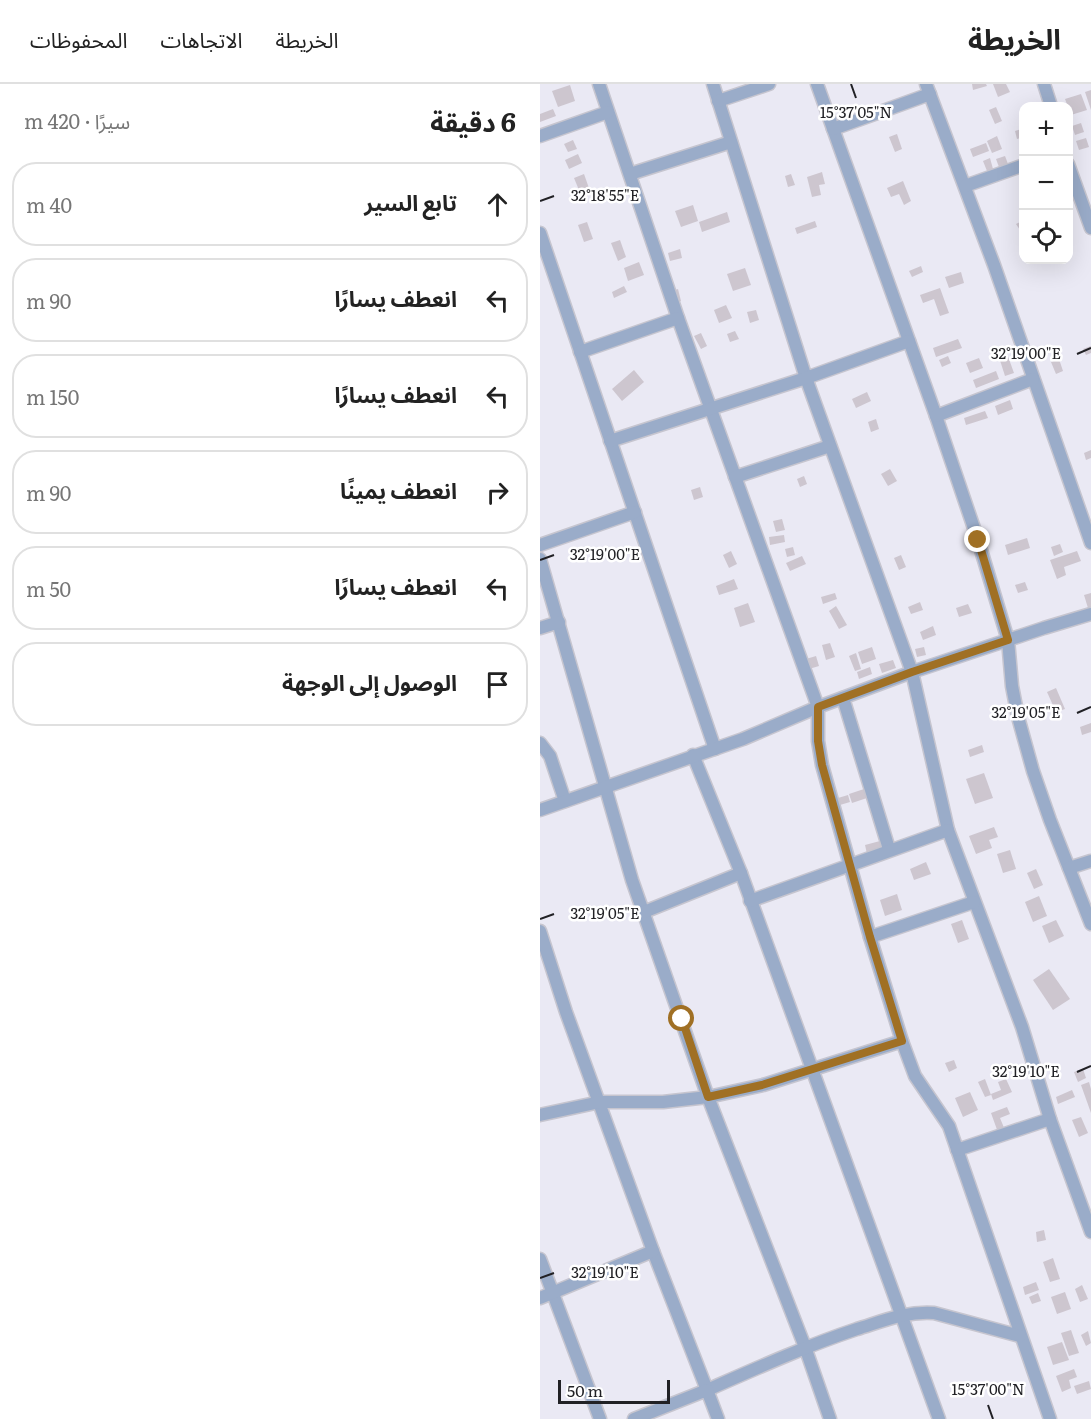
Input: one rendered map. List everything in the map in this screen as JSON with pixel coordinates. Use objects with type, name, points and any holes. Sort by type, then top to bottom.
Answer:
[{"type":"street","points":[[599,84],[678,318],[818,707],[818,741],[822,765],[902,1041],[915,1076],[944,1116],[1050,1419]]},
{"type":"street","points":[[713,84],[806,378],[912,672],[948,830],[1022,1027],[1050,1119],[1091,1232]]},
{"type":"street","points":[[718,101],[769,84]]},
{"type":"street","points":[[817,84],[978,540],[1008,640],[1012,686],[1033,771],[1091,924]]},
{"type":"street","points":[[1044,84],[1050,102]]},
{"type":"street","points":[[833,129],[928,89],[965,186],[1091,543]]},
{"type":"street","points":[[540,136],[608,112]]},
{"type":"street","points":[[630,174],[731,142]]},
{"type":"street","points":[[965,186],[1019,166]]},
{"type":"street","points":[[1073,178],[1091,228]]},
{"type":"street","points":[[540,233],[715,749]]},
{"type":"street","points":[[580,352],[678,318]]},
{"type":"street","points":[[610,441],[806,378],[909,341]]},
{"type":"street","points":[[936,416],[1033,379]]},
{"type":"street","points":[[735,477],[830,446]]},
{"type":"street","points":[[540,545],[634,512]]},
{"type":"street","points":[[540,560],[632,879],[708,1097],[805,1347],[830,1419]]},
{"type":"street","points":[[540,810],[715,749],[912,672],[1091,614]]},
{"type":"street","points":[[540,628],[559,622]]},
{"type":"street","points":[[843,698],[890,849]]},
{"type":"street","points":[[540,743],[550,756],[565,801]]},
{"type":"street","points":[[693,755],[741,873],[939,1419]]},
{"type":"street","points":[[750,901],[948,830]]},
{"type":"street","points":[[1069,868],[1091,861]]},
{"type":"street","points":[[644,912],[741,873]]},
{"type":"street","points":[[870,937],[974,902]]},
{"type":"street","points":[[540,931],[566,1012],[653,1251],[718,1419]]},
{"type":"street","points":[[540,1115],[600,1102],[663,1102],[708,1097],[762,1085],[902,1041]]},
{"type":"street","points":[[957,1150],[1050,1119]]},
{"type":"street","points":[[540,1298],[653,1251]]},
{"type":"street","points":[[540,1258],[600,1419]]},
{"type":"street","points":[[634,1419],[805,1347],[901,1315],[919,1312],[933,1313],[1020,1336]]},
{"type":"building","points":[[972,84],[986,84],[987,86],[973,90]]},
{"type":"building","points":[[993,84],[1006,84],[1010,92],[998,97]]},
{"type":"building","points":[[570,85],[575,101],[558,107],[552,91]]},
{"type":"building","points":[[1091,90],[1091,110],[1085,92]]},
{"type":"building","points":[[1081,94],[1087,110],[1073,114],[1073,102],[1066,102],[1065,99]]},
{"type":"building","points":[[996,107],[1002,121],[995,124],[989,110]]},
{"type":"building","points":[[553,109],[556,116],[540,122],[540,114]]},
{"type":"building","points":[[1081,123],[1084,132],[1075,135],[1073,126]]},
{"type":"building","points":[[1019,130],[1019,138],[1017,139],[1015,131]]},
{"type":"building","points":[[897,134],[902,149],[895,152],[889,137]]},
{"type":"building","points":[[997,136],[1002,149],[992,153],[987,141]]},
{"type":"building","points":[[1086,138],[1089,147],[1079,150],[1076,141]]},
{"type":"building","points":[[573,140],[577,149],[568,152],[564,144]]},
{"type":"building","points":[[986,143],[989,151],[973,157],[970,149]]},
{"type":"building","points":[[578,154],[582,163],[569,169],[565,160]]},
{"type":"building","points":[[1005,156],[1008,164],[999,167],[996,159]]},
{"type":"building","points":[[990,158],[993,169],[987,171],[983,161]]},
{"type":"building","points":[[822,172],[825,184],[819,185],[821,195],[812,197],[807,177]]},
{"type":"building","points":[[584,174],[590,191],[581,195],[574,178]]},
{"type":"building","points":[[791,174],[795,185],[788,187],[785,176]]},
{"type":"building","points":[[903,181],[911,201],[904,205],[899,194],[891,197],[887,188]]},
{"type":"building","points":[[693,205],[698,221],[681,227],[675,211]]},
{"type":"building","points":[[727,212],[730,222],[702,232],[699,222]]},
{"type":"building","points":[[815,221],[817,227],[797,234],[795,228]]},
{"type":"building","points":[[587,222],[593,239],[584,242],[578,225]]},
{"type":"building","points":[[620,240],[626,257],[618,261],[611,243]]},
{"type":"building","points":[[680,249],[682,258],[670,261],[668,253]]},
{"type":"building","points":[[639,262],[644,275],[628,281],[624,268]]},
{"type":"building","points":[[921,266],[923,272],[912,277],[909,271]]},
{"type":"building","points":[[745,268],[751,285],[733,291],[727,274]]},
{"type":"building","points":[[961,272],[964,283],[949,288],[945,277]]},
{"type":"building","points":[[624,286],[627,292],[614,298],[612,292]]},
{"type":"building","points":[[940,288],[949,313],[940,316],[934,299],[923,303],[920,295]]},
{"type":"building","points":[[678,289],[681,301],[675,303],[672,291]]},
{"type":"building","points":[[726,305],[732,318],[719,323],[714,310]]},
{"type":"building","points":[[756,310],[759,320],[750,323],[747,312]]},
{"type":"building","points":[[735,331],[739,339],[730,342],[727,334]]},
{"type":"building","points":[[701,333],[707,346],[701,349],[694,336]]},
{"type":"building","points":[[958,339],[962,348],[936,357],[933,348]]},
{"type":"building","points":[[1091,346],[1091,353],[1086,355],[1083,349]]},
{"type":"building","points":[[1005,348],[1014,373],[1005,376],[997,351]]},
{"type":"building","points":[[948,356],[951,363],[942,367],[939,360]]},
{"type":"building","points":[[979,358],[983,368],[970,373],[966,363]]},
{"type":"building","points":[[1059,359],[1063,371],[1056,374],[1051,362]]},
{"type":"building","points":[[634,370],[644,382],[622,401],[612,389]]},
{"type":"building","points":[[996,371],[999,379],[976,388],[973,380]]},
{"type":"building","points":[[867,392],[871,401],[856,408],[852,399]]},
{"type":"building","points":[[1010,400],[1013,409],[998,415],[995,406]]},
{"type":"building","points":[[985,411],[988,418],[966,425],[964,418]]},
{"type":"building","points":[[876,419],[879,429],[871,432],[868,422]]},
{"type":"building","points":[[1091,450],[1091,458],[1086,460],[1084,453]]},
{"type":"building","points":[[890,469],[897,481],[888,486],[881,474]]},
{"type":"building","points":[[804,476],[807,484],[800,487],[797,479]]},
{"type":"building","points":[[700,487],[703,497],[694,500],[691,490]]},
{"type":"building","points":[[782,519],[785,530],[776,532],[773,521]]},
{"type":"building","points":[[784,535],[785,542],[770,545],[769,537]]},
{"type":"building","points":[[1027,538],[1030,548],[1008,555],[1005,545]]},
{"type":"building","points":[[1060,544],[1063,552],[1054,556],[1051,547]]},
{"type":"building","points":[[793,547],[795,555],[787,557],[785,549]]},
{"type":"building","points":[[731,551],[737,564],[729,568],[723,555]]},
{"type":"building","points":[[1077,551],[1081,561],[1064,567],[1066,575],[1057,579],[1050,560]]},
{"type":"building","points":[[901,555],[906,567],[899,570],[894,558]]},
{"type":"building","points":[[802,556],[806,564],[790,571],[786,563]]},
{"type":"building","points":[[734,579],[738,589],[719,595],[716,586]]},
{"type":"building","points":[[1025,582],[1028,590],[1018,593],[1015,585]]},
{"type":"building","points":[[835,593],[837,599],[823,604],[821,597]]},
{"type":"building","points":[[1091,593],[1091,607],[1088,608],[1084,595]]},
{"type":"building","points":[[920,602],[923,610],[911,614],[908,607]]},
{"type":"building","points":[[748,603],[755,622],[740,627],[734,608]]},
{"type":"building","points":[[968,604],[972,613],[959,617],[956,608]]},
{"type":"building","points":[[836,606],[847,625],[839,629],[829,611]]},
{"type":"building","points":[[933,626],[936,635],[923,640],[920,632]]},
{"type":"building","points":[[830,643],[835,657],[826,660],[822,645]]},
{"type":"building","points":[[872,647],[876,659],[862,664],[858,652]]},
{"type":"building","points":[[924,647],[926,655],[917,657],[915,649]]},
{"type":"building","points":[[856,653],[861,669],[855,671],[849,656]]},
{"type":"building","points":[[816,656],[819,666],[809,669],[806,659]]},
{"type":"building","points":[[893,660],[896,668],[882,673],[879,664]]},
{"type":"building","points":[[870,667],[872,674],[859,679],[857,672]]},
{"type":"building","points":[[1056,688],[1065,709],[1056,712],[1047,692]]},
{"type":"building","points":[[1091,723],[1091,732],[1082,735],[1080,727]]},
{"type":"building","points":[[982,745],[984,752],[970,757],[968,750]]},
{"type":"building","points":[[984,773],[993,798],[975,804],[966,779]]},
{"type":"building","points":[[864,789],[867,798],[852,803],[849,794]]},
{"type":"building","points":[[848,795],[850,802],[840,805],[838,798]]},
{"type":"building","points":[[994,827],[998,837],[989,840],[992,848],[976,854],[969,836]]},
{"type":"building","points":[[880,841],[882,849],[867,854],[865,845]]},
{"type":"building","points":[[1010,850],[1016,869],[1003,873],[997,854]]},
{"type":"building","points":[[926,862],[931,874],[914,880],[910,869]]},
{"type":"building","points":[[1036,869],[1043,885],[1034,889],[1027,873]]},
{"type":"building","points":[[897,894],[902,910],[885,916],[880,900]]},
{"type":"building","points":[[1039,896],[1047,916],[1033,922],[1025,902]]},
{"type":"building","points":[[962,920],[969,939],[958,943],[951,924]]},
{"type":"building","points":[[1056,920],[1064,936],[1049,943],[1042,926]]},
{"type":"building","points":[[1049,969],[1070,999],[1053,1010],[1033,980]]},
{"type":"building","points":[[954,1060],[957,1068],[949,1072],[945,1063]]},
{"type":"building","points":[[1083,1069],[1086,1078],[1078,1082],[1074,1072]]},
{"type":"building","points":[[985,1079],[991,1095],[985,1097],[978,1082]]},
{"type":"building","points":[[1006,1079],[1012,1092],[993,1100],[991,1094],[1001,1090],[998,1082]]},
{"type":"building","points":[[1089,1082],[1091,1089],[1091,1113],[1081,1085]]},
{"type":"building","points":[[1072,1090],[1075,1097],[1058,1104],[1056,1097]]},
{"type":"building","points":[[970,1092],[978,1110],[963,1117],[955,1098]]},
{"type":"building","points":[[1007,1107],[1010,1114],[1000,1118],[1007,1135],[1000,1138],[991,1113]]},
{"type":"building","points":[[1081,1117],[1088,1133],[1079,1137],[1072,1120]]},
{"type":"building","points":[[1044,1230],[1046,1240],[1037,1242],[1036,1232]]},
{"type":"building","points":[[1053,1258],[1060,1279],[1050,1282],[1043,1262]]},
{"type":"building","points":[[1036,1282],[1039,1290],[1025,1295],[1023,1287]]},
{"type":"building","points":[[1082,1285],[1088,1299],[1080,1302],[1075,1289]]},
{"type":"building","points":[[1065,1292],[1071,1309],[1057,1314],[1051,1297]]},
{"type":"building","points":[[1038,1293],[1041,1301],[1032,1304],[1029,1297]]},
{"type":"building","points":[[1071,1330],[1079,1353],[1069,1356],[1061,1333]]},
{"type":"building","points":[[1088,1331],[1091,1343],[1086,1346],[1081,1335]]},
{"type":"building","points":[[1062,1342],[1069,1360],[1053,1365],[1047,1347]]},
{"type":"building","points":[[1074,1369],[1077,1377],[1069,1380],[1071,1388],[1062,1392],[1056,1376]]},
{"type":"building","points":[[1089,1381],[1091,1389],[1077,1394],[1074,1386]]},
{"type":"route","points":[[682,1019],[708,1097],[762,1085],[902,1041],[822,765],[818,741],[818,707],[1008,640],[978,540]]}]
